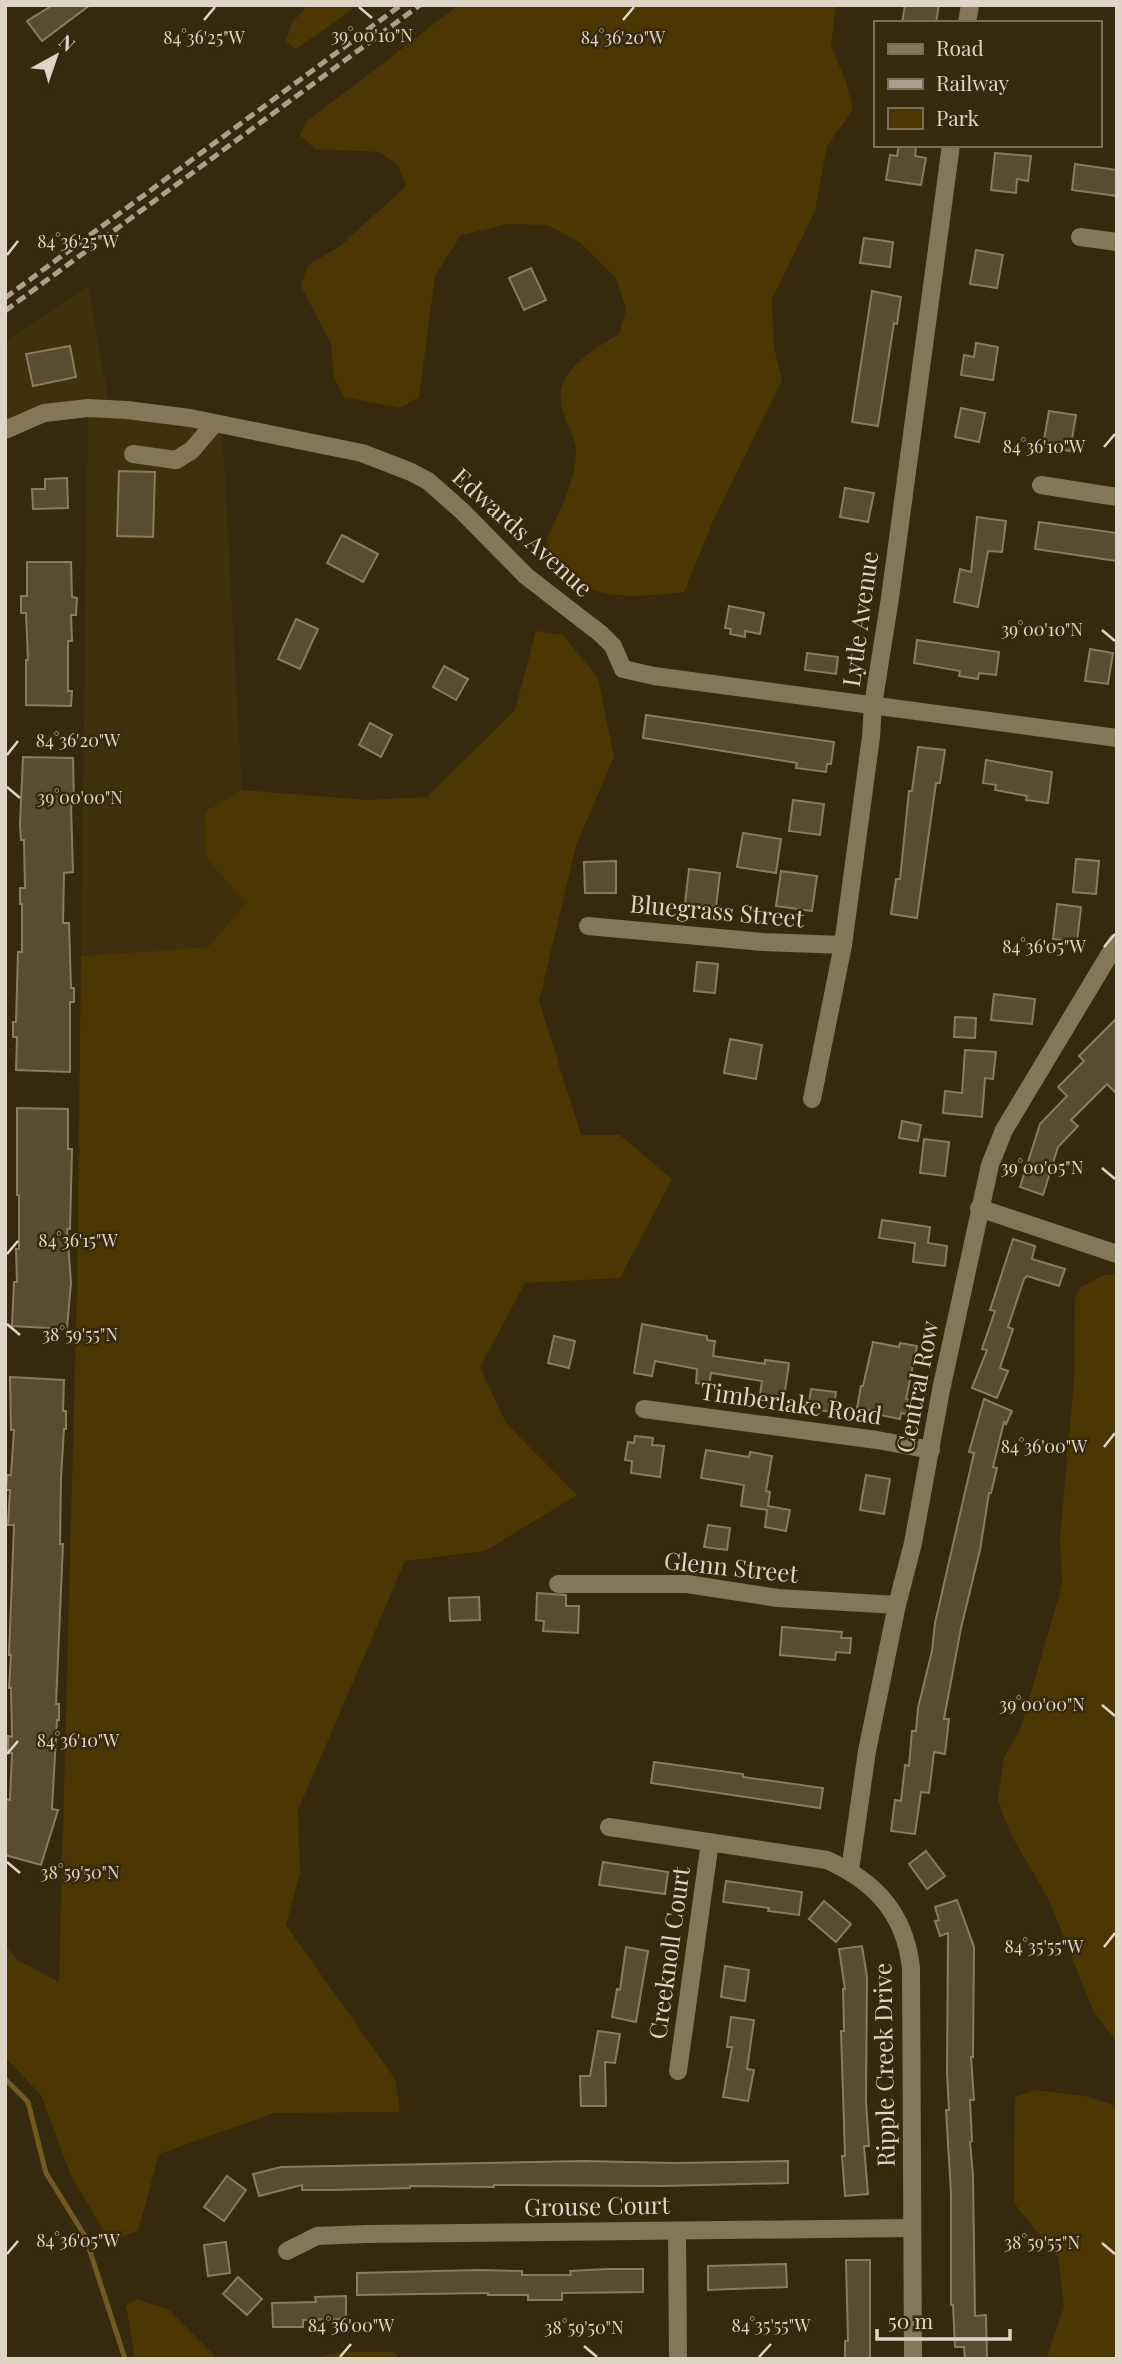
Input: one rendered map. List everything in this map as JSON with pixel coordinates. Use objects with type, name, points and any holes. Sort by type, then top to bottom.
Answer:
[{"type":"street","name":"Lytle Avenue","points":[[812,1099],[843,946],[873,705],[951,147]]},
{"type":"street","points":[[1080,237],[1117,242]]},
{"type":"street","name":"Edwards Avenue","points":[[5,432],[44,413],[88,408],[127,410],[362,453],[428,481],[462,511],[526,576],[601,634],[613,646],[623,669],[654,676],[1117,738]]},
{"type":"street","points":[[133,454],[176,460],[192,450],[214,424]]},
{"type":"street","points":[[1041,485],[1117,497]]},
{"type":"street","name":"Bluegrass Street","points":[[588,926],[763,942],[843,946]]},
{"type":"street","name":"Central Row","points":[[850,1870],[867,1751],[897,1605],[913,1543],[979,1208],[990,1165],[1004,1130],[1117,942]]},
{"type":"street","points":[[979,1208],[1117,1254]]},
{"type":"street","name":"Timberlake Road","points":[[644,1409],[877,1440],[930,1450]]},
{"type":"street","name":"Glenn Street","points":[[558,1584],[687,1584],[778,1598],[897,1605]]},
{"type":"street","name":"Ripple Creek Drive","points":[[609,1827],[811,1856],[850,1870],[868,1883],[891,1909],[905,1936],[909,1953],[913,2359]]},
{"type":"street","name":"Creeknoll Court","points":[[678,2071],[710,1842]]},
{"type":"street","name":"Grouse Court","points":[[287,2251],[317,2236],[912,2228]]},
{"type":"street","points":[[677,2231],[678,2359]]},
{"type":"shaded area","points":[[88,286],[110,409],[222,425],[242,790],[205,811],[246,903],[208,947],[81,956],[88,408],[5,430],[5,343]]},
{"type":"green space","points":[[308,5],[359,5],[296,49],[286,41],[292,23]]},
{"type":"green space","points":[[459,5],[836,5],[831,46],[846,82],[853,110],[827,146],[815,211],[772,299],[774,348],[782,380],[713,521],[684,592],[633,596],[599,592],[569,578],[551,558],[546,541],[566,497],[576,450],[562,409],[563,384],[569,373],[587,355],[619,334],[626,309],[616,278],[581,243],[548,225],[509,224],[461,235],[435,276],[419,397],[400,408],[344,397],[334,378],[331,344],[301,286],[307,266],[340,246],[406,186],[398,165],[379,152],[315,149],[300,135],[306,122]]},
{"type":"green space","points":[[536,631],[563,635],[598,678],[614,756],[576,846],[539,1001],[581,1135],[620,1135],[672,1179],[620,1278],[525,1283],[480,1367],[506,1423],[577,1495],[485,1551],[405,1561],[298,1810],[300,1873],[286,1925],[395,2079],[400,2112],[274,2113],[159,2154],[138,2231],[110,2241],[71,2176],[41,2095],[5,2057],[5,1945],[16,1959],[59,1982],[77,1290],[81,956],[208,947],[246,903],[206,857],[205,811],[242,790],[368,800],[427,797],[515,710]]},
{"type":"green space","points":[[1104,1275],[1117,1275],[1117,2043],[1093,2010],[1048,1898],[1009,1831],[998,1799],[1004,1758],[1021,1727],[1062,1585],[1060,1539],[1074,1380],[1075,1297],[1081,1287]]},
{"type":"green space","points":[[1035,2090],[1085,2096],[1117,2106],[1117,2359],[1046,2359],[1064,2307],[1058,2257],[1014,2203],[1015,2097]]},
{"type":"green space","points":[[137,2299],[169,2310],[218,2359],[135,2359],[126,2306]]},
{"type":"green space","points":[[343,2352],[394,2352],[399,2359],[304,2359]]},
{"type":"building","points":[[53,5],[90,5],[42,41],[27,21]]},
{"type":"building","points":[[905,5],[939,5],[936,21],[902,21]]},
{"type":"building","points":[[899,147],[916,147],[915,156],[926,158],[921,185],[886,180],[890,155],[897,156]]},
{"type":"building","points":[[995,153],[1031,156],[1028,181],[1017,179],[1016,193],[991,190]]},
{"type":"building","points":[[1075,164],[1117,170],[1117,196],[1072,190]]},
{"type":"building","points":[[864,238],[893,242],[890,267],[860,263]]},
{"type":"building","points":[[976,250],[1003,255],[997,288],[970,284]]},
{"type":"building","points":[[531,268],[546,300],[524,310],[509,278]]},
{"type":"building","points":[[872,291],[901,297],[897,324],[894,323],[878,426],[852,422]]},
{"type":"building","points":[[976,343],[998,347],[993,380],[961,375],[964,355],[974,357]]},
{"type":"building","points":[[70,346],[76,377],[33,386],[26,354]]},
{"type":"building","points":[[961,408],[985,413],[979,442],[955,437]]},
{"type":"building","points":[[1049,411],[1076,415],[1070,451],[1043,446]]},
{"type":"building","points":[[119,471],[155,472],[153,537],[117,536]]},
{"type":"building","points":[[67,478],[68,508],[33,509],[32,489],[45,489],[45,479]]},
{"type":"building","points":[[845,488],[874,493],[868,522],[840,517]]},
{"type":"building","points":[[977,517],[1006,521],[1002,552],[988,551],[978,607],[954,602],[960,569],[971,572]]},
{"type":"building","points":[[1039,522],[1117,533],[1117,561],[1035,549]]},
{"type":"building","points":[[342,535],[378,554],[363,582],[327,563]]},
{"type":"building","points":[[27,562],[71,562],[72,597],[77,598],[76,615],[71,615],[72,641],[68,641],[68,691],[72,691],[71,706],[26,705],[26,613],[21,613],[21,596],[27,596]]},
{"type":"building","points":[[729,606],[764,613],[760,634],[745,631],[745,637],[730,634],[731,629],[725,628]]},
{"type":"building","points":[[296,619],[318,629],[300,669],[278,659]]},
{"type":"building","points":[[917,640],[999,652],[996,675],[979,673],[978,679],[959,676],[960,671],[914,663]]},
{"type":"building","points":[[1090,649],[1113,653],[1108,684],[1085,681]]},
{"type":"building","points":[[807,653],[838,657],[836,674],[805,670]]},
{"type":"building","points":[[444,666],[468,679],[456,700],[433,687]]},
{"type":"building","points":[[646,715],[834,742],[831,764],[827,764],[826,772],[796,768],[797,763],[643,738]]},
{"type":"building","points":[[370,723],[392,735],[381,757],[359,745]]},
{"type":"building","points":[[918,747],[945,750],[940,783],[936,783],[917,918],[891,914],[896,879],[900,879],[909,791],[912,791]]},
{"type":"building","points":[[23,757],[73,758],[73,872],[64,873],[63,923],[69,923],[71,988],[74,988],[74,1002],[70,1002],[70,1072],[16,1070],[17,1037],[13,1037],[13,1022],[16,1022],[18,952],[22,952],[20,888],[25,888],[24,840],[21,840],[20,824]]},
{"type":"building","points":[[986,760],[1052,772],[1048,803],[1026,800],[1027,796],[995,790],[996,785],[983,783]]},
{"type":"building","points":[[793,800],[824,804],[820,835],[789,831]]},
{"type":"building","points":[[743,833],[781,839],[776,873],[737,867]]},
{"type":"building","points":[[1076,859],[1099,861],[1096,894],[1073,892]]},
{"type":"building","points":[[616,861],[616,893],[585,893],[584,862]]},
{"type":"building","points":[[689,869],[720,873],[716,907],[685,903]]},
{"type":"building","points":[[781,871],[817,876],[812,911],[776,906]]},
{"type":"building","points":[[1057,904],[1081,907],[1077,942],[1053,939]]},
{"type":"building","points":[[697,962],[718,964],[715,993],[694,991]]},
{"type":"building","points":[[994,994],[1035,999],[1032,1024],[991,1020]]},
{"type":"building","points":[[955,1017],[976,1018],[975,1038],[954,1037]]},
{"type":"building","points":[[1117,1018],[1117,1094],[1107,1084],[1071,1120],[1078,1126],[1058,1147],[1043,1195],[1020,1187],[1040,1124],[1067,1096],[1058,1087],[1084,1061],[1079,1056]]},
{"type":"building","points":[[730,1039],[762,1045],[756,1079],[724,1073]]},
{"type":"building","points":[[965,1050],[996,1052],[993,1079],[985,1078],[982,1117],[943,1113],[945,1091],[962,1093]]},
{"type":"building","points":[[17,1108],[68,1109],[68,1149],[72,1149],[70,1229],[67,1229],[71,1283],[67,1329],[12,1326],[14,1282],[17,1282],[16,1249],[19,1249]]},
{"type":"building","points":[[902,1121],[921,1125],[918,1141],[899,1138]]},
{"type":"building","points":[[924,1139],[949,1142],[945,1176],[920,1173]]},
{"type":"building","points":[[882,1220],[930,1227],[928,1243],[947,1246],[945,1266],[913,1262],[915,1243],[879,1238]]},
{"type":"building","points":[[1013,1239],[1035,1246],[1032,1259],[1065,1269],[1059,1286],[1027,1276],[1024,1279],[1008,1327],[1013,1329],[1000,1368],[1008,1371],[997,1398],[972,1388],[987,1350],[982,1349],[995,1311],[990,1310]]},
{"type":"building","points":[[642,1324],[707,1336],[707,1340],[715,1341],[713,1356],[765,1364],[765,1360],[789,1363],[784,1398],[760,1395],[762,1381],[711,1373],[709,1385],[696,1383],[697,1369],[655,1361],[652,1376],[634,1373]]},
{"type":"building","points":[[554,1336],[575,1341],[569,1368],[548,1363]]},
{"type":"building","points":[[873,1342],[899,1347],[900,1343],[917,1346],[906,1399],[913,1400],[910,1415],[901,1413],[900,1419],[857,1408]]},
{"type":"building","points":[[10,1377],[64,1380],[63,1411],[66,1411],[61,1478],[60,1544],[63,1544],[56,1704],[59,1704],[59,1720],[52,1809],[58,1810],[41,1865],[5,1855],[5,1799],[10,1800],[12,1753],[8,1753],[8,1736],[12,1737],[9,1655],[14,1525],[8,1525],[10,1490],[6,1490],[7,1475],[11,1475],[14,1430],[11,1430]]},
{"type":"building","points":[[811,1389],[836,1392],[833,1412],[808,1409]]},
{"type":"building","points":[[984,1399],[1012,1411],[1006,1424],[1004,1422],[993,1467],[997,1468],[989,1493],[980,1550],[961,1628],[944,1719],[949,1719],[945,1754],[934,1752],[929,1793],[921,1792],[915,1834],[891,1831],[895,1800],[901,1801],[905,1765],[909,1766],[912,1731],[916,1731],[935,1623],[974,1453],[969,1452]]},
{"type":"building","points":[[635,1436],[653,1438],[652,1445],[664,1446],[660,1477],[631,1473],[632,1461],[625,1460],[628,1442],[634,1443]]},
{"type":"building","points":[[706,1450],[749,1457],[750,1452],[772,1456],[766,1491],[770,1492],[768,1506],[790,1510],[786,1531],[765,1527],[767,1510],[741,1506],[744,1485],[701,1478]]},
{"type":"building","points":[[866,1475],[890,1479],[884,1514],[860,1510]]},
{"type":"building","points":[[708,1525],[730,1528],[727,1550],[704,1547]]},
{"type":"building","points":[[537,1593],[566,1595],[566,1606],[579,1606],[578,1633],[543,1631],[544,1621],[536,1620]]},
{"type":"building","points":[[479,1597],[480,1620],[450,1621],[449,1598]]},
{"type":"building","points":[[782,1627],[842,1632],[841,1638],[851,1638],[850,1653],[836,1652],[835,1660],[780,1655]]},
{"type":"building","points":[[654,1762],[823,1788],[820,1808],[651,1783]]},
{"type":"building","points":[[926,1851],[945,1876],[927,1889],[909,1864]]},
{"type":"building","points":[[603,1862],[668,1872],[665,1894],[599,1885]]},
{"type":"building","points":[[726,1881],[802,1892],[799,1915],[723,1902]]},
{"type":"building","points":[[957,1900],[974,1947],[971,2057],[974,2100],[970,2100],[970,2142],[975,2316],[986,2315],[987,2359],[965,2359],[964,2347],[955,2347],[951,2305],[951,2193],[946,2110],[949,2110],[948,1933],[940,1936],[935,1921],[939,1920],[935,1907]]},
{"type":"building","points":[[824,1901],[851,1924],[836,1942],[809,1919]]},
{"type":"building","points":[[862,1946],[867,1977],[866,2101],[869,2146],[864,2146],[868,2194],[845,2196],[841,2031],[844,2031],[845,1989],[839,1949]]},
{"type":"building","points":[[626,1947],[648,1951],[636,2022],[612,2017],[617,1989],[620,1990]]},
{"type":"building","points":[[725,1966],[749,1970],[745,2001],[721,1997]]},
{"type":"building","points":[[731,2017],[754,2020],[747,2069],[754,2070],[748,2101],[723,2097],[732,2047],[727,2047]]},
{"type":"building","points":[[598,2031],[620,2034],[615,2063],[605,2062],[606,2106],[581,2106],[580,2076],[590,2076]]},
{"type":"building","points":[[584,2161],[788,2161],[788,2183],[410,2186],[332,2190],[302,2190],[302,2185],[259,2196],[253,2174],[281,2167]]},
{"type":"building","points":[[227,2176],[246,2190],[224,2221],[204,2207]]},
{"type":"building","points":[[226,2242],[230,2273],[208,2276],[204,2245]]},
{"type":"building","points":[[846,2260],[870,2260],[870,2359],[845,2359],[845,2341],[848,2341]]},
{"type":"building","points":[[786,2264],[787,2287],[708,2290],[708,2266]]},
{"type":"building","points":[[643,2269],[643,2292],[562,2293],[562,2300],[528,2300],[528,2295],[488,2293],[357,2295],[357,2273],[479,2270],[522,2271],[522,2275],[571,2275],[570,2271]]},
{"type":"building","points":[[238,2277],[262,2299],[247,2315],[223,2294]]},
{"type":"building","points":[[346,2296],[346,2319],[303,2320],[303,2327],[273,2327],[272,2303],[316,2302],[315,2297]]},
{"type":"waterway","points":[[5,2079],[28,2102],[46,2173],[85,2236],[125,2359]]},
{"type":"railway","points":[[5,298],[401,5]]},
{"type":"railway","points":[[5,311],[420,5]]}]
